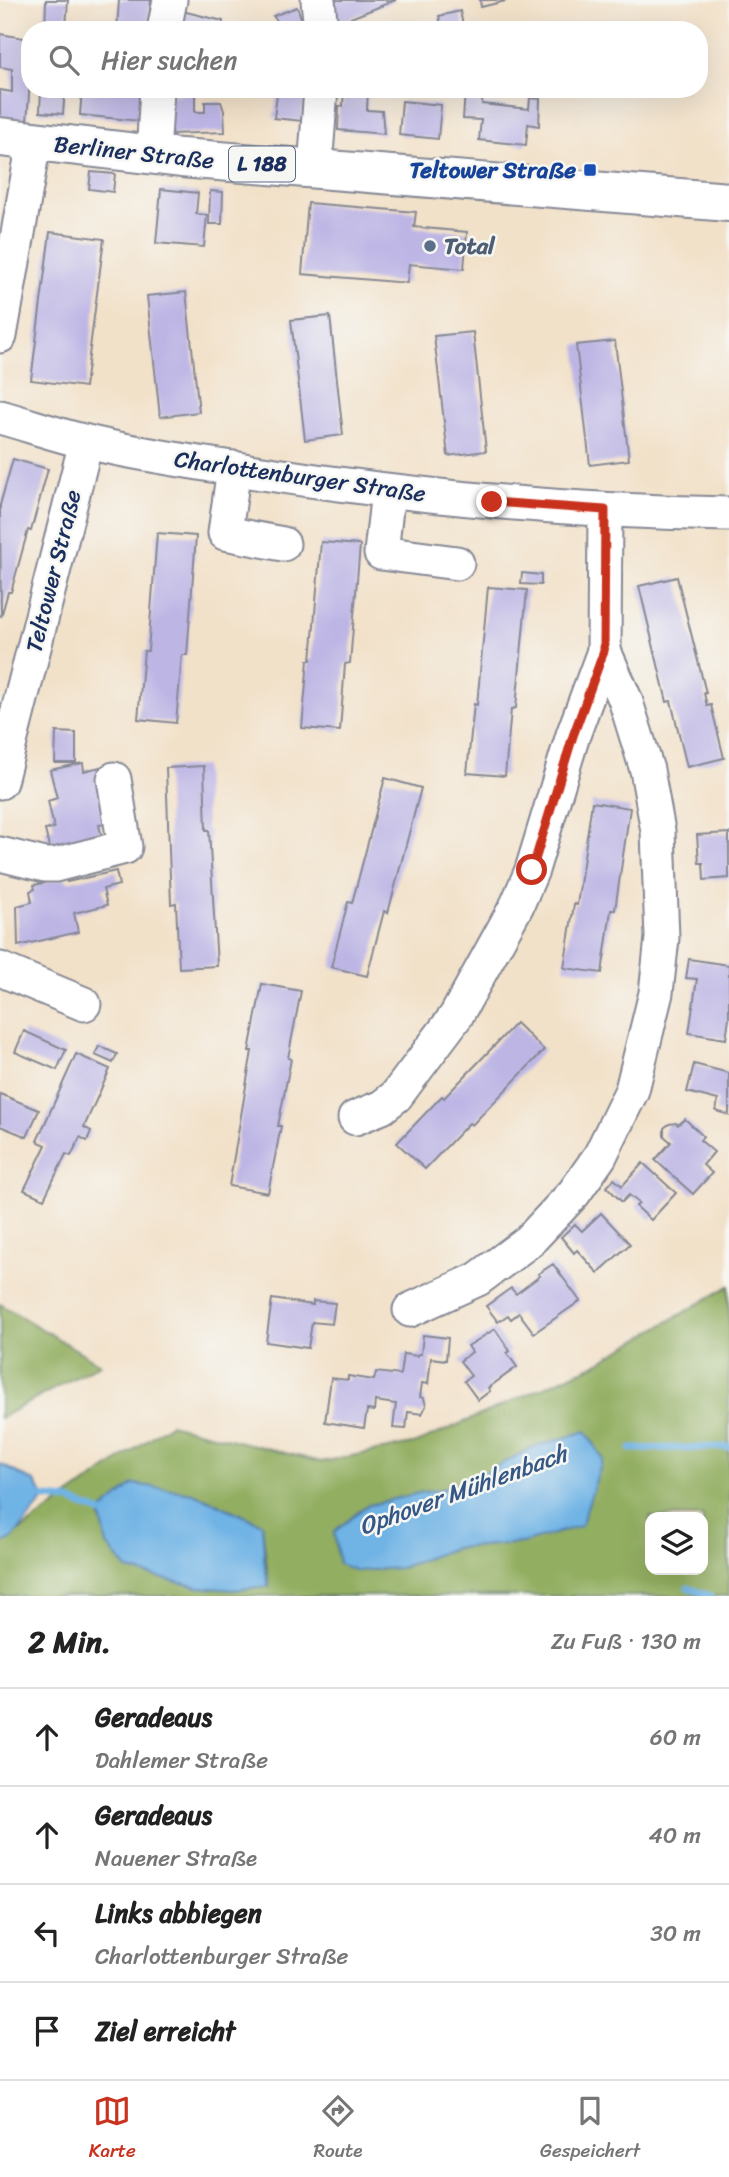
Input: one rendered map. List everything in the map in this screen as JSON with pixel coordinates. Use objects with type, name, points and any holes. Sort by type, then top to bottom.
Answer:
[{"type":"main road","name":"Berliner Straße","points":[[17,139],[153,155],[729,202]]},
{"type":"street","points":[[166,21],[170,0]]},
{"type":"street","points":[[318,0],[320,21]]},
{"type":"street","points":[[153,155],[156,98]]},
{"type":"street","points":[[315,168],[320,98]]},
{"type":"street","points":[[0,336],[17,139]]},
{"type":"street","name":"Charlottenburger Straße","points":[[0,417],[86,442],[388,491],[605,510],[729,514]]},
{"type":"street","name":"Teltower Straße","points":[[0,782],[86,442]]},
{"type":"street","points":[[234,468],[225,533],[283,544]]},
{"type":"street","points":[[388,491],[381,553],[457,563]]},
{"type":"street","points":[[355,1118],[382,1107],[396,1097],[456,1016],[517,905],[532,870],[573,736],[604,651],[605,510]]},
{"type":"street","points":[[410,1310],[478,1279],[529,1241],[574,1193],[600,1156],[632,1090],[656,993],[662,939],[658,831],[647,769],[625,699],[604,651]]},
{"type":"street","points":[[0,854],[55,865],[125,847],[114,779]]},
{"type":"street","points":[[0,969],[83,1004]]},
{"type":"green space","points":[[729,1286],[729,1596],[0,1596],[0,1545],[170,1424],[321,1462],[417,1443],[594,1365]],"holes":[[[460,1486],[522,1543],[454,1548],[400,1568],[339,1564],[334,1532],[366,1506]],[[193,1493],[262,1524],[269,1586]]]},
{"type":"green space","points":[[0,1304],[100,1364],[0,1418]]},
{"type":"water","points":[[586,1431],[603,1459],[581,1526],[522,1543],[454,1548],[400,1568],[357,1571],[339,1564],[334,1532],[366,1506],[460,1486],[531,1448]]},
{"type":"water","points":[[0,1464],[35,1482],[45,1498],[13,1538],[0,1545]]},
{"type":"water","points":[[134,1484],[193,1493],[262,1524],[269,1586],[233,1590],[198,1587],[128,1570],[107,1545],[100,1512]]},
{"type":"building","points":[[46,0],[68,0],[66,21],[45,21]]},
{"type":"building","points":[[119,0],[151,0],[149,21],[118,21]]},
{"type":"building","points":[[331,0],[396,0],[344,21],[335,21]]},
{"type":"building","points":[[480,0],[506,0],[506,1],[481,7]]},
{"type":"building","points":[[297,7],[302,21],[277,21],[273,16]]},
{"type":"building","points":[[182,11],[223,21],[179,21]]},
{"type":"building","points":[[460,11],[462,21],[440,21],[439,16]]},
{"type":"building","points":[[0,34],[21,38],[21,98],[29,98],[27,121],[0,118],[0,90],[12,92],[12,69],[0,67]]},
{"type":"building","points":[[41,98],[64,98],[63,114],[40,112]]},
{"type":"building","points":[[81,98],[142,98],[140,121],[80,115]]},
{"type":"building","points":[[168,98],[195,98],[195,112],[205,112],[205,102],[221,102],[225,132],[170,134]]},
{"type":"building","points":[[276,98],[305,98],[302,121],[274,118]]},
{"type":"building","points":[[343,98],[368,98],[367,110],[382,111],[384,134],[338,130],[339,106],[343,106]]},
{"type":"building","points":[[465,98],[483,98],[482,104],[529,109],[530,98],[540,99],[539,126],[528,124],[526,145],[479,140],[481,120],[463,119]]},
{"type":"building","points":[[402,101],[441,105],[438,139],[399,135]]},
{"type":"building","points":[[91,172],[115,174],[113,192],[89,189]]},
{"type":"building","points":[[161,189],[198,193],[196,214],[207,215],[204,247],[156,243]]},
{"type":"building","points":[[210,191],[223,192],[222,224],[209,224]]},
{"type":"building","points":[[308,203],[416,212],[414,227],[467,232],[464,269],[409,264],[407,283],[302,274]]},
{"type":"building","points":[[50,232],[104,239],[85,387],[31,380]]},
{"type":"building","points":[[186,292],[199,412],[160,417],[147,296]]},
{"type":"building","points":[[330,316],[343,435],[305,440],[291,320]]},
{"type":"building","points":[[473,332],[486,451],[448,456],[434,336]]},
{"type":"building","points":[[615,341],[629,460],[590,465],[576,345]]},
{"type":"building","points":[[13,459],[48,469],[31,531],[28,530],[11,592],[8,592],[1,617],[0,505]]},
{"type":"building","points":[[157,533],[196,536],[187,655],[182,655],[176,723],[138,719],[144,651],[148,651]]},
{"type":"building","points":[[321,542],[360,545],[350,663],[345,664],[340,731],[302,728]]},
{"type":"building","points":[[522,573],[541,575],[541,585],[521,584]]},
{"type":"building","points":[[677,577],[707,706],[711,705],[724,758],[687,767],[671,701],[667,702],[639,586]]},
{"type":"building","points":[[488,587],[527,590],[516,708],[511,709],[505,776],[467,773],[474,704],[477,705]]},
{"type":"building","points":[[56,732],[76,733],[76,763],[55,763]]},
{"type":"building","points":[[83,763],[84,771],[104,766],[107,823],[99,825],[104,847],[52,859],[45,830],[54,828],[48,801],[57,798],[50,770]]},
{"type":"building","points":[[204,766],[206,830],[209,830],[217,966],[179,968],[176,903],[171,904],[166,768]]},
{"type":"building","points":[[385,778],[421,788],[388,913],[384,911],[367,976],[331,967],[348,902],[352,903]]},
{"type":"building","points":[[592,802],[630,808],[615,910],[611,910],[602,973],[564,968],[574,904],[577,905]]},
{"type":"building","points":[[729,833],[729,878],[704,880],[703,863],[699,863],[697,835]]},
{"type":"building","points":[[116,871],[119,885],[103,889],[107,905],[74,913],[78,932],[18,946],[17,906],[32,902],[30,891],[35,889],[34,885],[66,878],[67,882]]},
{"type":"building","points":[[689,959],[729,965],[729,1018],[726,1039],[689,1033],[697,979],[686,978]]},
{"type":"building","points":[[262,984],[301,991],[268,1193],[229,1186]]},
{"type":"building","points":[[516,1023],[544,1050],[472,1125],[469,1123],[425,1169],[397,1143]]},
{"type":"building","points":[[24,1031],[66,1050],[57,1070],[15,1052]]},
{"type":"building","points":[[99,1046],[117,1054],[113,1063],[95,1055]]},
{"type":"building","points":[[76,1054],[110,1069],[84,1127],[91,1131],[87,1141],[80,1137],[71,1156],[66,1154],[44,1199],[24,1190],[46,1145],[37,1141]]},
{"type":"building","points":[[694,1064],[729,1073],[729,1115],[716,1111],[718,1100],[687,1092]]},
{"type":"building","points":[[0,1094],[39,1110],[27,1137],[0,1126]]},
{"type":"building","points":[[685,1119],[703,1136],[700,1140],[714,1152],[703,1165],[712,1173],[693,1194],[655,1160],[671,1142],[664,1136],[664,1128],[669,1124],[678,1125]]},
{"type":"building","points":[[643,1163],[676,1193],[651,1220],[636,1206],[639,1203],[629,1195],[622,1202],[607,1187],[614,1179],[622,1186]]},
{"type":"building","points":[[601,1213],[630,1244],[598,1273],[577,1250],[574,1253],[561,1237],[575,1224],[582,1231]]},
{"type":"building","points":[[553,1264],[580,1301],[534,1333],[519,1313],[511,1319],[508,1315],[498,1322],[486,1306],[511,1288],[516,1294]]},
{"type":"building","points":[[272,1299],[313,1305],[313,1301],[335,1303],[332,1324],[312,1322],[308,1348],[266,1342]]},
{"type":"building","points":[[495,1329],[517,1367],[488,1388],[490,1391],[478,1400],[464,1381],[471,1376],[460,1361],[472,1352],[468,1346]]},
{"type":"building","points":[[423,1335],[448,1338],[446,1360],[431,1358],[428,1384],[422,1383],[420,1397],[424,1398],[426,1406],[422,1414],[408,1412],[406,1429],[393,1428],[396,1404],[375,1401],[374,1411],[367,1410],[364,1428],[325,1422],[331,1378],[348,1380],[348,1376],[374,1380],[376,1372],[400,1375],[403,1354],[421,1354]]},
{"type":"waterway","name":"Ophover Mühlenbach","points":[[631,1449],[729,1447]]},
{"type":"waterway","points":[[38,1497],[67,1500],[108,1515]]},
{"type":"waterway","points":[[688,1588],[710,1596]]},
{"type":"place","name":"Teltower Straße","points":[[590,170]]},
{"type":"place","name":"Total","points":[[430,246]]},
{"type":"route","points":[[492,502],[605,510],[604,651],[573,736],[532,870]]}]
